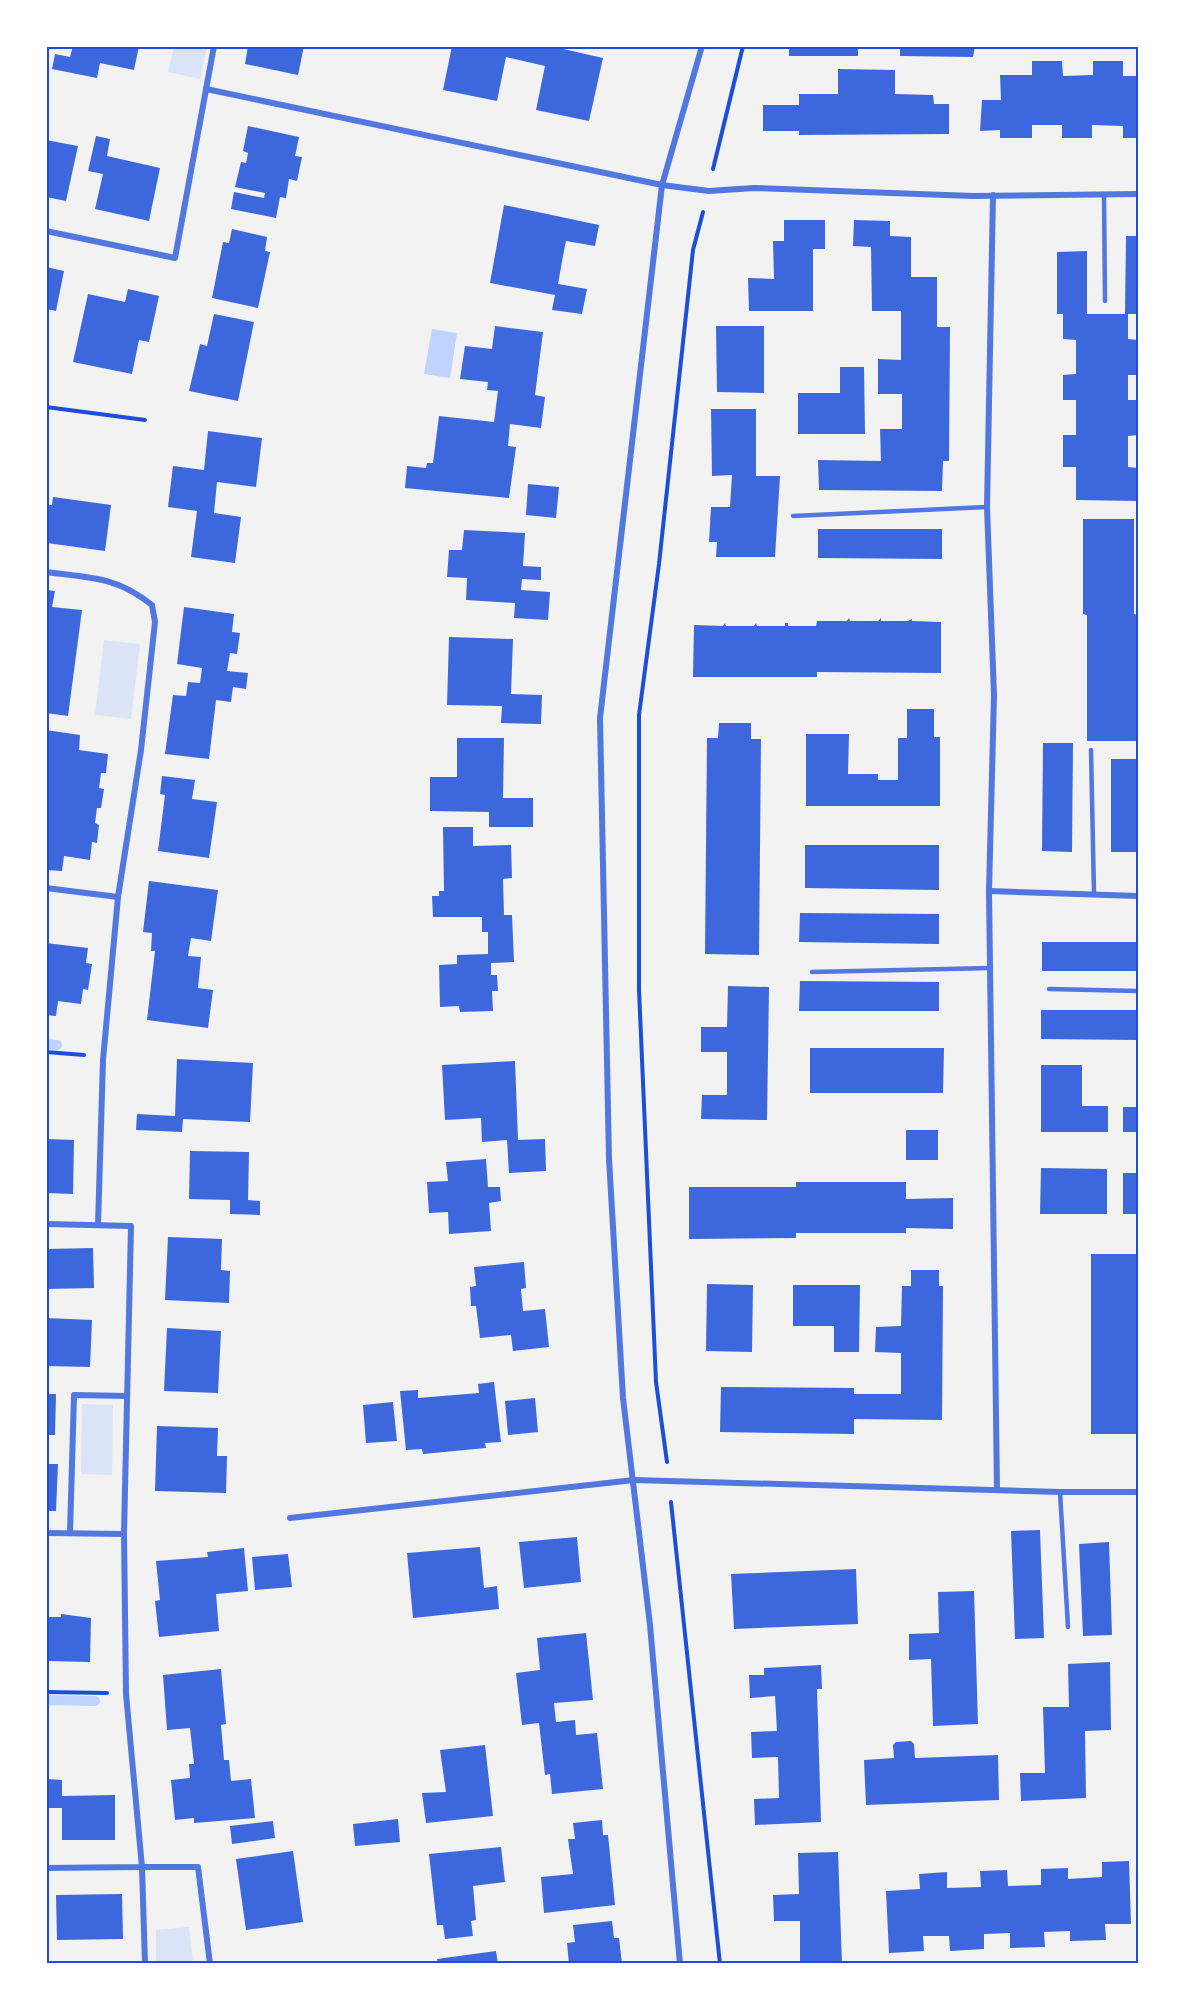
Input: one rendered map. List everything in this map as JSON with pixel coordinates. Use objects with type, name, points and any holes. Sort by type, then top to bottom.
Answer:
[{"type":"street","points":[[46,231],[176,258],[214,46]]},
{"type":"street","points":[[680,1964],[650,1625],[623,1398],[609,1159],[600,718],[662,185],[702,46]]},
{"type":"street","points":[[206,89],[662,185],[708,191],[754,188],[993,195],[1138,194]]},
{"type":"street","points":[[993,195],[987,507],[994,694],[989,891],[998,1490]]},
{"type":"street","points":[[46,572],[102,579],[124,585],[152,605],[156,622],[141,750],[118,897],[103,1056],[98,1225]]},
{"type":"street","points":[[46,888],[118,897]]},
{"type":"street","points":[[989,891],[1138,896]]},
{"type":"street","points":[[46,1224],[131,1226],[124,1534],[126,1694],[142,1868],[146,1964]]},
{"type":"street","points":[[70,1533],[74,1395],[127,1396]]},
{"type":"street","points":[[290,1518],[634,1480],[1060,1492],[1138,1491]]},
{"type":"street","points":[[46,1533],[124,1534]]},
{"type":"street","points":[[46,1868],[198,1867],[210,1964]]},
{"type":"lane","points":[[1104,194],[1106,301]]},
{"type":"lane","points":[[794,516],[987,507]]},
{"type":"lane","points":[[1091,750],[1094,893]]},
{"type":"lane","points":[[812,972],[991,968]]},
{"type":"lane","points":[[1049,989],[1138,991]]},
{"type":"lane","points":[[1060,1492],[1068,1626]]},
{"type":"path","points":[[720,1964],[669,1480],[656,1383],[640,1014],[639,715],[660,564],[693,250],[743,46]]},
{"type":"path","points":[[46,407],[145,420]]},
{"type":"path","points":[[46,1052],[103,1056]]},
{"type":"path","points":[[46,1692],[126,1694]]},
{"type":"shaded area","points":[[174,46],[207,47],[200,79],[168,72]]},
{"type":"shaded area","points":[[104,640],[140,644],[131,719],[95,715]]},
{"type":"shaded area","points":[[82,1404],[113,1405],[112,1475],[81,1474]]},
{"type":"shaded area","points":[[189,1927],[193,1963],[156,1963],[156,1930]]},
{"type":"water","points":[[432,329],[457,333],[450,378],[424,374]]},
{"type":"building","points":[[73,46],[139,46],[134,70],[100,63],[97,78],[52,69],[55,54],[70,57]]},
{"type":"building","points":[[248,46],[304,46],[298,75],[245,64]]},
{"type":"building","points":[[452,46],[550,46],[603,58],[589,121],[536,110],[545,66],[506,57],[497,101],[443,90]]},
{"type":"building","points":[[789,46],[858,46],[858,56],[789,56]]},
{"type":"building","points":[[900,46],[975,46],[973,57],[900,56]]},
{"type":"building","points":[[1032,61],[1062,61],[1063,76],[1093,75],[1093,61],[1123,61],[1123,76],[1138,76],[1138,138],[1123,138],[1123,126],[1092,125],[1092,138],[1062,138],[1062,125],[1032,125],[1032,138],[1000,138],[1000,130],[980,131],[982,100],[1001,100],[1000,75],[1032,75]]},
{"type":"building","points":[[838,69],[895,70],[895,94],[933,95],[934,104],[949,104],[949,134],[799,135],[799,131],[763,131],[763,105],[799,105],[799,94],[838,94]]},
{"type":"building","points":[[248,126],[299,137],[295,156],[302,157],[297,181],[289,179],[286,198],[280,197],[276,218],[231,209],[234,192],[264,198],[265,193],[235,187],[241,162],[246,163],[248,153],[243,151]]},
{"type":"building","points":[[96,136],[110,139],[107,156],[160,168],[149,221],[95,209],[103,174],[88,171]]},
{"type":"building","points":[[46,140],[78,146],[66,201],[46,197]]},
{"type":"building","points":[[504,205],[599,225],[595,246],[566,241],[563,256],[558,284],[587,289],[582,314],[552,310],[555,295],[490,283]]},
{"type":"building","points":[[784,220],[825,220],[825,249],[813,249],[813,311],[749,311],[748,278],[774,279],[773,241],[784,241]]},
{"type":"building","points":[[854,220],[890,221],[890,236],[911,237],[911,277],[937,277],[937,327],[950,327],[949,461],[943,461],[942,491],[819,490],[818,460],[881,461],[880,429],[902,429],[902,394],[878,394],[878,359],[901,360],[901,311],[872,311],[871,247],[853,246]]},
{"type":"building","points":[[232,229],[267,237],[265,251],[270,252],[258,308],[212,298],[223,242],[229,243]]},
{"type":"building","points":[[1126,236],[1138,236],[1138,314],[1128,314],[1128,339],[1138,340],[1138,375],[1128,375],[1128,400],[1138,400],[1138,435],[1128,436],[1128,467],[1138,468],[1138,501],[1076,500],[1076,467],[1063,467],[1063,435],[1076,435],[1076,400],[1063,400],[1063,375],[1076,374],[1076,340],[1063,339],[1063,314],[1057,314],[1057,252],[1087,251],[1087,314],[1125,314]]},
{"type":"building","points":[[46,267],[64,271],[56,311],[46,309]]},
{"type":"building","points":[[128,289],[159,296],[149,342],[139,340],[132,374],[73,362],[88,294],[125,302]]},
{"type":"building","points":[[214,314],[254,322],[238,401],[189,391],[200,344],[207,346]]},
{"type":"building","points":[[495,326],[543,332],[535,395],[545,397],[541,428],[510,424],[508,446],[516,447],[509,498],[405,488],[407,466],[426,468],[427,463],[433,463],[439,416],[494,422],[498,391],[487,390],[488,382],[460,379],[465,346],[492,349]]},
{"type":"building","points":[[716,326],[764,326],[764,393],[717,392]]},
{"type":"building","points":[[840,367],[864,367],[865,434],[798,434],[798,393],[840,393]]},
{"type":"building","points":[[711,409],[756,409],[756,476],[780,476],[775,557],[716,557],[717,542],[709,542],[711,507],[730,507],[732,475],[712,476]]},
{"type":"building","points":[[208,431],[262,438],[256,487],[217,482],[214,513],[241,517],[235,563],[191,557],[197,511],[168,507],[173,466],[204,470]]},
{"type":"building","points":[[528,484],[559,487],[556,518],[526,515]]},
{"type":"building","points":[[53,497],[111,505],[105,551],[47,543],[46,505],[52,505]]},
{"type":"building","points":[[1083,519],[1134,519],[1134,614],[1138,615],[1138,741],[1087,741],[1087,615],[1083,614]]},
{"type":"building","points":[[818,529],[942,529],[942,559],[818,558]]},
{"type":"building","points":[[464,530],[525,533],[523,566],[541,567],[541,580],[522,579],[521,590],[550,592],[548,620],[514,618],[515,603],[466,600],[467,578],[447,577],[449,550],[462,550]]},
{"type":"building","points":[[46,590],[55,591],[52,607],[82,610],[68,716],[46,713]]},
{"type":"building","points":[[184,607],[234,614],[232,632],[240,633],[237,654],[230,653],[227,671],[248,673],[246,689],[233,687],[231,702],[216,700],[209,759],[165,754],[173,695],[186,696],[188,682],[200,683],[202,668],[177,664]]},
{"type":"building","points":[[849,618],[850,621],[878,621],[881,618],[881,621],[912,619],[912,621],[941,622],[941,673],[817,672],[817,677],[693,677],[694,625],[723,626],[725,623],[726,626],[754,626],[756,623],[757,626],[785,626],[785,623],[788,623],[788,626],[816,626],[817,621],[847,621]]},
{"type":"building","points":[[449,637],[513,639],[511,694],[542,695],[541,724],[501,723],[502,706],[447,705]]},
{"type":"building","points":[[907,709],[934,709],[934,737],[940,737],[940,806],[806,806],[806,734],[849,734],[848,774],[878,774],[878,780],[898,780],[898,738],[907,738]]},
{"type":"building","points":[[719,723],[751,723],[751,739],[761,739],[759,955],[705,954],[707,738],[718,738]]},
{"type":"building","points":[[46,730],[80,735],[79,750],[108,754],[106,773],[101,773],[99,788],[104,789],[101,808],[97,808],[95,823],[99,825],[97,843],[92,842],[90,860],[64,856],[62,871],[46,870]]},
{"type":"building","points":[[457,738],[504,738],[503,798],[533,798],[533,827],[489,827],[489,812],[430,811],[430,777],[457,777]]},
{"type":"building","points":[[1043,743],[1073,743],[1072,852],[1042,851]]},
{"type":"building","points":[[1111,759],[1138,759],[1138,852],[1111,852]]},
{"type":"building","points":[[162,776],[195,780],[192,799],[217,802],[209,858],[158,851],[165,795],[160,794]]},
{"type":"building","points":[[443,827],[473,827],[473,846],[511,845],[512,878],[503,879],[504,915],[512,915],[514,962],[491,963],[491,975],[497,975],[498,991],[492,991],[493,1011],[460,1012],[459,1006],[440,1007],[439,965],[457,964],[457,955],[488,954],[488,932],[482,932],[482,917],[433,917],[432,896],[439,896],[439,891],[444,891]]},
{"type":"building","points":[[805,845],[939,845],[939,890],[805,888]]},
{"type":"building","points":[[149,881],[218,890],[211,941],[191,938],[188,956],[201,957],[198,988],[213,990],[208,1028],[147,1020],[155,951],[151,951],[152,933],[143,932]]},
{"type":"building","points":[[800,913],[939,914],[939,944],[799,942]]},
{"type":"building","points":[[1042,942],[1138,942],[1138,971],[1042,971]]},
{"type":"building","points":[[46,943],[88,948],[86,963],[92,964],[88,990],[83,989],[81,1004],[58,1001],[56,1016],[46,1015]]},
{"type":"building","points":[[800,981],[939,982],[939,1011],[799,1011]]},
{"type":"building","points":[[728,986],[769,987],[767,1120],[701,1119],[702,1095],[727,1095],[727,1052],[701,1052],[701,1027],[727,1027]]},
{"type":"building","points":[[1041,1010],[1138,1010],[1138,1040],[1041,1039]]},
{"type":"building","points":[[810,1048],[944,1048],[943,1093],[810,1093]]},
{"type":"building","points":[[177,1059],[253,1063],[250,1122],[183,1119],[182,1132],[136,1130],[137,1114],[175,1116]]},
{"type":"building","points":[[515,1061],[518,1140],[545,1139],[546,1171],[509,1173],[507,1140],[482,1142],[481,1118],[445,1120],[442,1065]]},
{"type":"building","points":[[1041,1065],[1082,1065],[1082,1106],[1108,1106],[1108,1132],[1041,1132]]},
{"type":"building","points":[[1123,1107],[1138,1107],[1138,1132],[1123,1132]]},
{"type":"building","points":[[906,1130],[938,1130],[938,1160],[906,1160]]},
{"type":"building","points":[[46,1139],[74,1140],[73,1194],[46,1193]]},
{"type":"building","points":[[190,1151],[249,1152],[248,1200],[260,1201],[260,1215],[230,1214],[230,1200],[189,1199]]},
{"type":"building","points":[[486,1159],[488,1187],[500,1187],[501,1201],[489,1203],[491,1231],[449,1234],[448,1212],[429,1213],[427,1182],[448,1181],[446,1162]]},
{"type":"building","points":[[1041,1168],[1107,1169],[1107,1214],[1040,1214]]},
{"type":"building","points":[[1123,1173],[1138,1173],[1138,1214],[1123,1214]]},
{"type":"building","points":[[796,1182],[906,1182],[906,1199],[953,1198],[953,1229],[906,1228],[906,1233],[796,1233],[796,1238],[689,1239],[689,1187],[796,1187]]},
{"type":"building","points":[[168,1237],[222,1239],[221,1270],[230,1271],[229,1303],[165,1300]]},
{"type":"building","points":[[93,1248],[94,1288],[46,1289],[46,1249]]},
{"type":"building","points":[[1091,1254],[1138,1254],[1138,1434],[1091,1434]]},
{"type":"building","points":[[524,1262],[526,1288],[521,1289],[523,1311],[545,1309],[549,1347],[513,1351],[511,1335],[480,1338],[476,1306],[471,1306],[470,1287],[476,1286],[474,1267]]},
{"type":"building","points":[[911,1270],[939,1270],[939,1286],[943,1286],[942,1420],[854,1419],[854,1434],[720,1432],[721,1387],[854,1388],[854,1394],[901,1394],[901,1353],[875,1352],[876,1327],[901,1326],[902,1286],[911,1286]]},
{"type":"building","points":[[707,1284],[753,1285],[752,1352],[706,1351]]},
{"type":"building","points":[[793,1285],[860,1285],[859,1352],[834,1352],[834,1326],[793,1326]]},
{"type":"building","points":[[46,1318],[92,1320],[90,1367],[46,1366]]},
{"type":"building","points":[[167,1328],[221,1331],[218,1393],[164,1391]]},
{"type":"building","points":[[46,1379],[49,1379],[49,1394],[56,1394],[55,1435],[46,1435]]},
{"type":"building","points":[[494,1382],[501,1442],[485,1443],[486,1448],[423,1454],[422,1449],[406,1450],[400,1391],[418,1390],[418,1398],[479,1393],[478,1384]]},
{"type":"building","points":[[535,1398],[538,1432],[508,1435],[505,1401]]},
{"type":"building","points":[[393,1402],[397,1441],[366,1443],[363,1405]]},
{"type":"building","points":[[157,1426],[218,1428],[217,1456],[227,1456],[226,1493],[155,1491]]},
{"type":"building","points":[[46,1464],[58,1464],[56,1511],[46,1511]]},
{"type":"building","points":[[1040,1530],[1044,1638],[1015,1639],[1011,1531]]},
{"type":"building","points":[[577,1537],[581,1582],[524,1588],[519,1542]]},
{"type":"building","points":[[1109,1542],[1112,1635],[1083,1636],[1079,1544]]},
{"type":"building","points":[[480,1547],[484,1588],[497,1586],[499,1609],[413,1618],[407,1553]]},
{"type":"building","points":[[244,1548],[248,1591],[216,1594],[219,1631],[159,1637],[155,1601],[160,1600],[156,1561],[208,1557],[207,1552]]},
{"type":"building","points":[[288,1554],[292,1587],[255,1590],[252,1557]]},
{"type":"building","points":[[856,1569],[858,1624],[734,1629],[731,1574]]},
{"type":"building","points":[[974,1591],[978,1724],[933,1726],[931,1659],[909,1660],[909,1634],[939,1633],[938,1592]]},
{"type":"building","points":[[61,1614],[91,1618],[90,1662],[46,1661],[46,1617],[61,1617]]},
{"type":"building","points":[[586,1633],[593,1700],[554,1703],[556,1722],[575,1720],[576,1735],[597,1733],[603,1789],[552,1794],[550,1774],[545,1775],[539,1723],[522,1725],[516,1673],[540,1670],[537,1638]]},
{"type":"building","points":[[1110,1662],[1111,1730],[1085,1731],[1086,1798],[1021,1801],[1020,1773],[1045,1773],[1043,1707],[1069,1707],[1068,1664]]},
{"type":"building","points":[[821,1665],[822,1689],[817,1689],[821,1822],[755,1825],[754,1799],[779,1798],[778,1757],[752,1758],[751,1732],[777,1731],[775,1696],[750,1698],[749,1675],[764,1675],[764,1668]]},
{"type":"building","points":[[221,1669],[226,1724],[221,1725],[224,1760],[229,1760],[231,1781],[251,1779],[255,1818],[194,1823],[194,1818],[175,1820],[171,1780],[190,1778],[189,1764],[194,1764],[190,1728],[167,1730],[163,1675]]},
{"type":"building","points":[[911,1741],[914,1744],[915,1758],[998,1755],[999,1800],[866,1805],[864,1760],[894,1758],[893,1745],[896,1742]]},
{"type":"building","points":[[485,1745],[493,1816],[426,1823],[422,1793],[446,1792],[440,1750]]},
{"type":"building","points":[[47,1779],[62,1780],[62,1796],[115,1795],[115,1840],[62,1840],[62,1808],[48,1808]]},
{"type":"building","points":[[398,1819],[400,1842],[355,1846],[353,1824]]},
{"type":"building","points":[[602,1820],[603,1835],[608,1835],[615,1905],[544,1913],[541,1877],[573,1874],[568,1839],[575,1839],[573,1823]]},
{"type":"building","points":[[273,1821],[275,1838],[232,1844],[230,1826]]},
{"type":"building","points":[[501,1847],[505,1882],[473,1886],[476,1920],[471,1921],[473,1936],[445,1939],[443,1925],[437,1925],[429,1854]]},
{"type":"building","points":[[293,1851],[303,1922],[246,1930],[236,1859]]},
{"type":"building","points":[[838,1852],[842,1964],[775,1964],[775,1961],[800,1961],[800,1921],[774,1921],[773,1895],[799,1894],[798,1853]]},
{"type":"building","points":[[1129,1861],[1131,1924],[1105,1924],[1106,1940],[1070,1941],[1070,1931],[1044,1932],[1045,1947],[1010,1948],[1010,1933],[984,1934],[984,1949],[950,1951],[949,1936],[923,1936],[924,1951],[889,1953],[886,1891],[920,1889],[919,1874],[947,1872],[947,1888],[981,1887],[980,1871],[1007,1870],[1008,1886],[1041,1885],[1041,1869],[1068,1868],[1068,1879],[1102,1877],[1102,1862]]},
{"type":"building","points":[[122,1894],[123,1939],[57,1940],[56,1895]]},
{"type":"building","points":[[612,1921],[614,1938],[619,1938],[622,1964],[569,1964],[567,1943],[575,1942],[573,1925]]},
{"type":"building","points":[[496,1951],[498,1964],[438,1964],[437,1959]]},
{"type":"waterway","points":[[46,1044],[57,1045]]},
{"type":"waterway","points":[[46,1700],[95,1701]]}]
